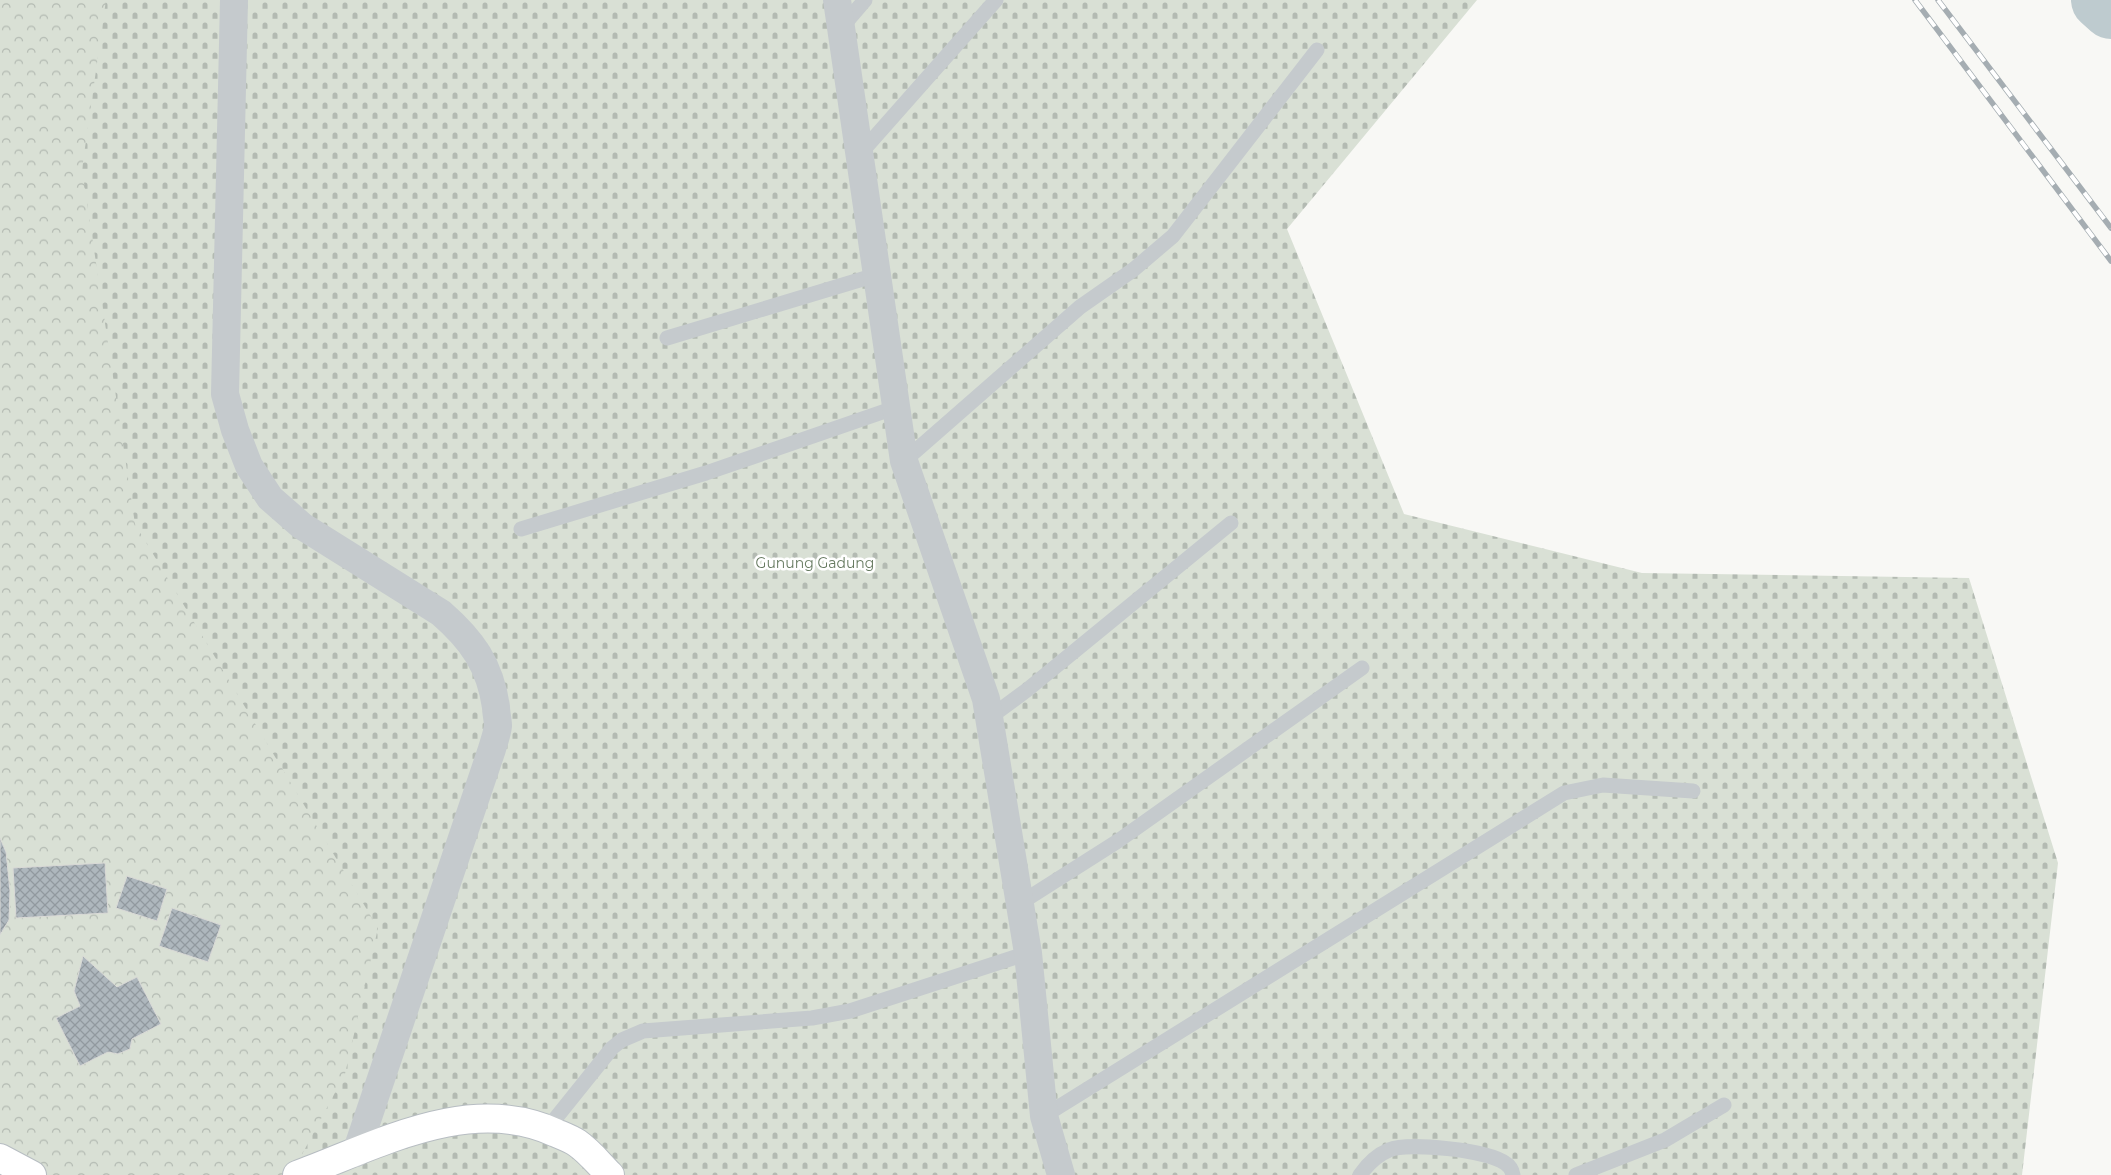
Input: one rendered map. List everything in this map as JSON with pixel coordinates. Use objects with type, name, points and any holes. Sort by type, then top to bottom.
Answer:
[{"type":"street","points":[[234,0],[225,394],[235,430],[249,466],[270,498],[302,526],[441,612],[460,630],[476,651],[488,674],[494,695],[498,726],[492,749],[356,1153]]},
{"type":"street","points":[[836,0],[904,461],[986,699],[1028,953],[1044,1116],[1062,1175]]},
{"type":"street","points":[[296,1175],[431,1125],[492,1118],[523,1121],[576,1142],[592,1155],[610,1175]]},
{"type":"street","points":[[0,1158],[32,1175]]},
{"type":"lane","points":[[840,29],[865,0]]},
{"type":"lane","points":[[859,155],[996,0]]},
{"type":"lane","points":[[904,461],[1080,307],[1133,270],[1173,236],[1317,50]]},
{"type":"lane","points":[[667,338],[876,275]]},
{"type":"lane","points":[[521,529],[706,473],[896,407]]},
{"type":"lane","points":[[989,718],[1035,684],[1230,523]]},
{"type":"lane","points":[[1020,904],[1118,842],[1362,668]]},
{"type":"lane","points":[[1044,1116],[1564,794],[1603,786],[1693,791]]},
{"type":"lane","points":[[547,1129],[612,1048],[622,1040],[643,1031],[812,1018],[850,1011],[1028,953]]},
{"type":"lane","points":[[1576,1175],[1665,1140],[1724,1105]]},
{"type":"lane","points":[[1360,1175],[1369,1163],[1389,1150],[1412,1148],[1451,1149],[1495,1158],[1511,1168],[1513,1175]]},
{"type":"green space","points":[[0,0],[383,0],[540,1175],[0,1175]]},
{"type":"green space","name":"Gunung Gadung","points":[[106,0],[1477,0],[1287,229],[1404,514],[1642,573],[1969,578],[2058,863],[2022,1175],[291,1175],[345,1074],[378,928],[135,524],[82,169]]},
{"type":"building","points":[[0,838],[6,852],[10,891],[9,920],[0,935]]},
{"type":"building","points":[[105,863],[108,913],[16,918],[13,868]]},
{"type":"building","points":[[127,876],[167,889],[157,921],[116,908]]},
{"type":"building","points":[[172,908],[221,925],[208,962],[159,946]]},
{"type":"building","points":[[83,956],[117,987],[137,977],[161,1024],[132,1039],[130,1049],[118,1054],[108,1052],[80,1066],[56,1018],[80,1006],[74,991]]},
{"type":"waterway","points":[[2101,0],[2111,9]]},
{"type":"railway","points":[[1915,0],[2111,261]]},
{"type":"railway","points":[[1938,0],[2111,228]]}]
